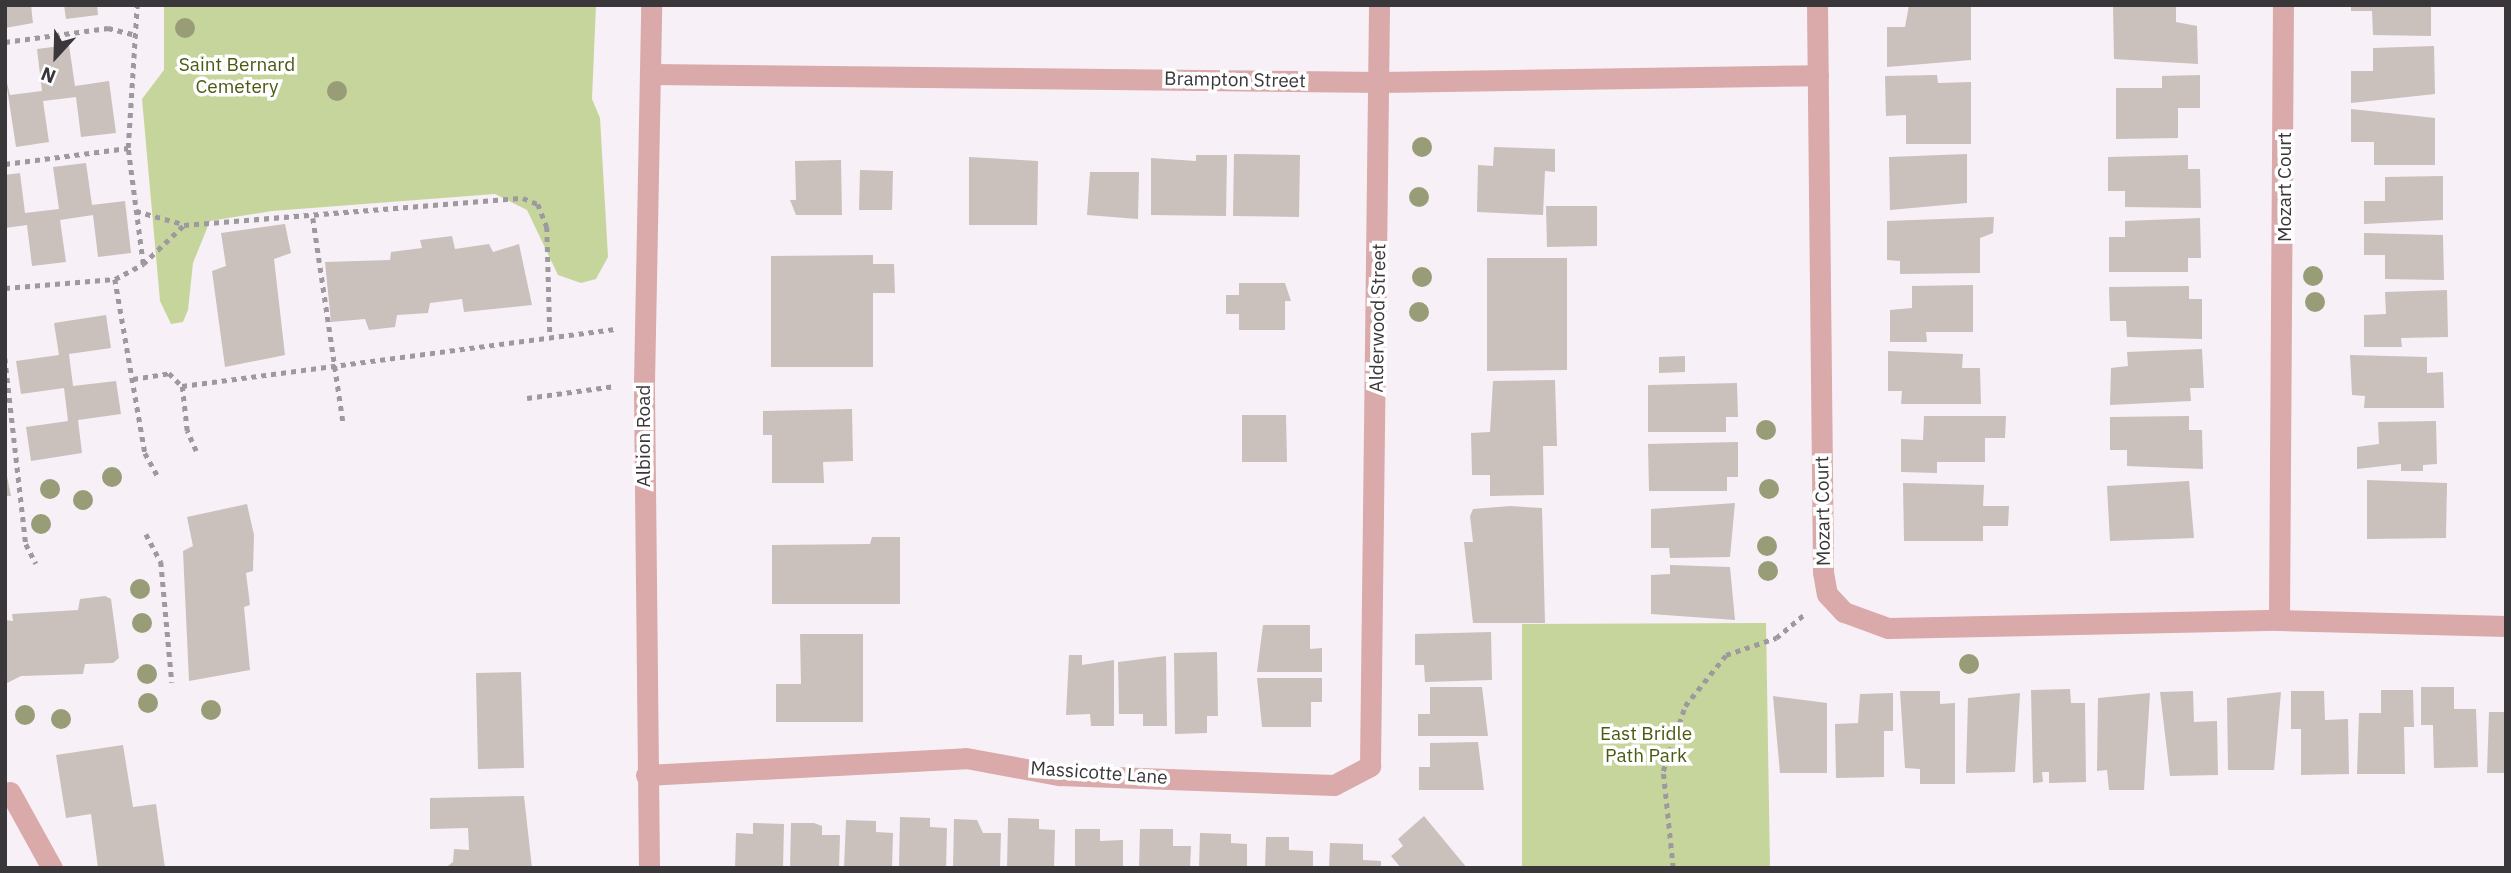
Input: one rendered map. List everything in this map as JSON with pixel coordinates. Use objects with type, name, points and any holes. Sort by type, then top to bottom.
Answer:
[{"type":"street","name":"Albion Road","points":[[649,868],[644,383],[650,5]]},
{"type":"street","name":"Alderwood Street","points":[[1375,630],[1381,82],[1379,5]]},
{"type":"street","name":"Mozart Court","points":[[1817,5],[1827,594],[1865,625],[1888,628],[2279,620],[2506,626]]},
{"type":"street","name":"Mozart Court","points":[[2279,620],[2283,5]]},
{"type":"street","name":"Brampton Street","points":[[651,74],[1381,82],[1818,75]]},
{"type":"street","name":"Massicotte Lane","points":[[646,775],[966,758],[1059,775],[1334,785],[1370,766],[1375,630]]},
{"type":"street","points":[[10,792],[52,868]]},
{"type":"path","points":[[137,5],[137,36],[128,87],[128,148],[143,264]]},
{"type":"path","points":[[5,42],[108,28],[137,36]]},
{"type":"path","points":[[5,164],[128,148]]},
{"type":"path","points":[[136,211],[184,225],[313,218],[523,198],[538,204],[547,227],[550,336]]},
{"type":"path","points":[[313,218],[331,363],[343,421]]},
{"type":"path","points":[[5,288],[115,279],[143,264],[184,225]]},
{"type":"path","points":[[115,279],[145,453],[159,478]]},
{"type":"path","points":[[182,386],[331,363],[615,329]]},
{"type":"path","points":[[5,358],[26,544],[36,564]]},
{"type":"path","points":[[132,379],[169,373],[182,386],[187,431],[196,451]]},
{"type":"path","points":[[527,398],[644,383]]},
{"type":"path","points":[[146,534],[161,562],[172,682]]},
{"type":"path","points":[[1673,868],[1663,771],[1676,723],[1694,689],[1726,655],[1776,638],[1827,594]]},
{"type":"green space","name":"Saint Bernard Cemetery","points":[[164,5],[596,5],[592,99],[600,118],[608,257],[596,279],[581,283],[558,275],[527,210],[495,194],[272,211],[210,221],[193,263],[188,310],[183,322],[171,324],[160,301],[142,99],[164,70]]},
{"type":"green space","name":"East Bridle Path Park","points":[[1766,623],[1770,868],[1522,868],[1522,624]]},
{"type":"building","points":[[5,5],[31,5],[33,23],[5,28]]},
{"type":"building","points":[[64,5],[97,5],[98,15],[66,19]]},
{"type":"building","points":[[1909,5],[1971,5],[1971,60],[1887,67],[1887,27],[1905,27]]},
{"type":"building","points":[[2113,5],[2176,5],[2176,22],[2197,26],[2198,64],[2114,59]]},
{"type":"building","points":[[2351,5],[2431,5],[2431,36],[2373,35],[2372,11],[2351,11]]},
{"type":"building","points":[[69,45],[75,86],[109,81],[116,133],[81,137],[76,97],[43,101],[49,142],[16,147],[5,75],[10,95],[42,91],[37,49]]},
{"type":"building","points":[[2434,46],[2435,94],[2351,103],[2351,71],[2373,71],[2373,48]]},
{"type":"building","points":[[1937,75],[1938,83],[1971,82],[1971,144],[1906,144],[1906,115],[1886,116],[1885,76]]},
{"type":"building","points":[[2200,75],[2200,108],[2178,108],[2178,138],[2116,139],[2116,88],[2162,88],[2162,76]]},
{"type":"building","points":[[2351,109],[2435,118],[2435,165],[2374,165],[2374,142],[2351,142]]},
{"type":"building","points":[[1494,147],[1555,149],[1555,172],[1545,171],[1543,215],[1477,212],[1478,165],[1493,166]]},
{"type":"building","points":[[1234,154],[1300,155],[1299,217],[1233,216]]},
{"type":"building","points":[[1967,154],[1967,203],[1890,210],[1889,157]]},
{"type":"building","points":[[1196,155],[1227,155],[1226,216],[1151,215],[1151,158],[1196,161]]},
{"type":"building","points":[[2188,155],[2188,169],[2200,169],[2201,208],[2125,207],[2125,191],[2108,191],[2108,157]]},
{"type":"building","points":[[969,157],[1038,161],[1037,225],[969,225]]},
{"type":"building","points":[[841,160],[842,215],[796,215],[790,200],[796,200],[795,161]]},
{"type":"building","points":[[86,163],[92,205],[125,201],[131,253],[98,257],[93,215],[60,220],[66,262],[32,266],[27,225],[5,228],[5,175],[20,173],[25,213],[59,209],[53,167]]},
{"type":"building","points":[[860,170],[893,171],[892,210],[859,210]]},
{"type":"building","points":[[1090,172],[1139,172],[1138,219],[1087,215]]},
{"type":"building","points":[[2443,176],[2443,220],[2364,224],[2364,201],[2385,201],[2385,177]]},
{"type":"building","points":[[1546,206],[1597,206],[1597,246],[1547,247]]},
{"type":"building","points":[[1994,217],[1993,233],[1980,238],[1980,273],[1900,274],[1900,261],[1887,260],[1887,221]]},
{"type":"building","points":[[2200,218],[2201,258],[2188,258],[2188,272],[2109,272],[2109,237],[2125,237],[2125,221]]},
{"type":"building","points":[[285,224],[291,253],[274,259],[285,355],[225,367],[212,271],[226,266],[221,233]]},
{"type":"building","points":[[2364,233],[2443,235],[2444,280],[2385,279],[2385,255],[2364,255]]},
{"type":"building","points":[[452,236],[455,249],[489,244],[493,252],[519,244],[532,305],[464,312],[462,299],[430,303],[428,313],[397,315],[395,327],[369,330],[365,319],[331,322],[325,262],[390,260],[391,252],[422,248],[420,240]]},
{"type":"building","points":[[873,255],[873,264],[894,264],[895,293],[873,293],[873,367],[771,367],[771,256]]},
{"type":"building","points":[[1487,258],[1567,258],[1567,370],[1487,371]]},
{"type":"building","points":[[1239,283],[1285,283],[1291,301],[1285,301],[1285,330],[1239,330],[1239,314],[1226,314],[1226,295],[1239,295]]},
{"type":"building","points":[[1973,285],[1973,332],[1926,332],[1927,342],[1890,342],[1890,310],[1912,308],[1912,286]]},
{"type":"building","points":[[2189,286],[2189,299],[2202,299],[2202,339],[2127,337],[2126,321],[2110,321],[2109,287]]},
{"type":"building","points":[[2447,290],[2448,337],[2401,338],[2402,347],[2364,347],[2364,315],[2386,314],[2385,292]]},
{"type":"building","points":[[106,315],[111,348],[69,354],[73,386],[116,381],[121,414],[78,420],[82,453],[31,461],[26,427],[68,421],[64,388],[21,394],[16,361],[59,355],[54,323]]},
{"type":"building","points":[[2202,349],[2204,388],[2190,388],[2191,401],[2110,405],[2111,368],[2128,366],[2127,352]]},
{"type":"building","points":[[1888,351],[1963,354],[1962,368],[1980,368],[1981,404],[1901,404],[1902,391],[1888,391]]},
{"type":"building","points":[[2350,355],[2427,357],[2427,373],[2443,372],[2444,408],[2364,408],[2365,396],[2352,395]]},
{"type":"building","points":[[1685,356],[1685,372],[1659,373],[1659,357]]},
{"type":"building","points":[[1555,380],[1557,446],[1543,446],[1544,495],[1490,496],[1490,475],[1472,475],[1471,433],[1490,432],[1493,381]]},
{"type":"building","points":[[1737,383],[1738,417],[1726,417],[1726,432],[1648,432],[1648,385]]},
{"type":"building","points":[[852,409],[853,461],[823,462],[824,483],[772,483],[772,435],[763,435],[763,411]]},
{"type":"building","points":[[1242,415],[1286,415],[1287,462],[1242,462]]},
{"type":"building","points":[[1924,416],[2006,416],[2005,438],[1985,438],[1985,462],[1937,462],[1937,473],[1901,472],[1901,439],[1923,440]]},
{"type":"building","points":[[2189,416],[2189,430],[2202,430],[2203,469],[2127,466],[2127,450],[2110,450],[2110,417]]},
{"type":"building","points":[[2436,421],[2437,464],[2423,465],[2423,471],[2401,471],[2401,464],[2357,469],[2357,447],[2379,444],[2378,422]]},
{"type":"building","points":[[1738,442],[1738,477],[1727,477],[1727,491],[1649,491],[1648,444]]},
{"type":"building","points":[[5,467],[11,496],[5,496]]},
{"type":"building","points":[[2367,480],[2447,483],[2446,538],[2367,539]]},
{"type":"building","points":[[2189,481],[2194,538],[2110,541],[2107,486]]},
{"type":"building","points":[[1903,483],[1984,485],[1983,506],[2009,506],[2008,526],[1983,526],[1983,541],[1904,541]]},
{"type":"building","points":[[1735,503],[1730,557],[1670,558],[1669,548],[1651,548],[1651,509]]},
{"type":"building","points":[[247,504],[254,535],[253,571],[246,573],[250,605],[244,607],[250,670],[189,681],[183,551],[193,546],[187,517]]},
{"type":"building","points":[[1510,506],[1542,508],[1545,623],[1473,623],[1464,542],[1473,542],[1470,516],[1473,509]]},
{"type":"building","points":[[872,537],[900,537],[900,604],[772,604],[772,545],[870,544]]},
{"type":"building","points":[[1670,565],[1730,567],[1735,620],[1651,614],[1651,575],[1670,574]]},
{"type":"building","points":[[105,596],[111,599],[119,658],[113,663],[85,664],[83,674],[21,676],[5,684],[5,620],[13,621],[12,614],[78,610],[80,599]]},
{"type":"building","points":[[1263,625],[1310,625],[1310,649],[1322,648],[1322,672],[1257,672]]},
{"type":"building","points":[[1491,632],[1492,680],[1425,682],[1424,665],[1415,665],[1415,634]]},
{"type":"building","points":[[800,634],[863,634],[863,722],[776,722],[776,684],[801,684]]},
{"type":"building","points":[[1217,652],[1218,716],[1207,716],[1207,733],[1175,734],[1174,653]]},
{"type":"building","points":[[1069,655],[1082,655],[1082,665],[1114,660],[1114,726],[1091,726],[1090,714],[1066,715]]},
{"type":"building","points":[[1166,656],[1167,726],[1143,726],[1143,714],[1119,714],[1118,662]]},
{"type":"building","points":[[521,672],[524,768],[478,769],[476,673]]},
{"type":"building","points":[[1257,678],[1322,678],[1322,702],[1311,702],[1311,727],[1262,727]]},
{"type":"building","points":[[1430,687],[1482,687],[1488,736],[1418,736],[1418,714],[1430,714]]},
{"type":"building","points":[[2421,687],[2454,687],[2454,709],[2476,709],[2478,767],[2434,768],[2433,725],[2421,725]]},
{"type":"building","points":[[2070,689],[2071,703],[2085,703],[2086,782],[2049,783],[2049,772],[2042,772],[2043,782],[2033,783],[2031,690]]},
{"type":"building","points":[[2381,690],[2413,690],[2414,727],[2404,727],[2405,774],[2357,774],[2359,713],[2381,713]]},
{"type":"building","points":[[1900,691],[1940,691],[1940,704],[1955,703],[1955,784],[1920,784],[1920,769],[1905,768]]},
{"type":"building","points":[[2193,691],[2194,722],[2217,721],[2218,775],[2170,776],[2160,692]]},
{"type":"building","points":[[2291,691],[2324,691],[2325,720],[2348,719],[2349,774],[2301,775],[2301,729],[2291,729]]},
{"type":"building","points":[[2281,692],[2274,770],[2228,770],[2227,698]]},
{"type":"building","points":[[1893,693],[1893,731],[1884,731],[1884,777],[1836,778],[1835,724],[1858,723],[1860,694]]},
{"type":"building","points":[[2020,693],[2015,772],[1966,773],[1968,698]]},
{"type":"building","points":[[2150,693],[2144,790],[2109,790],[2107,770],[2097,771],[2098,698]]},
{"type":"building","points":[[1773,696],[1827,703],[1827,773],[1780,773]]},
{"type":"building","points":[[2489,712],[2506,712],[2506,773],[2487,773]]},
{"type":"building","points":[[1478,742],[1484,790],[1419,790],[1419,767],[1430,767],[1430,743]]},
{"type":"building","points":[[123,745],[133,807],[156,804],[165,868],[98,868],[91,814],[66,818],[56,755]]},
{"type":"building","points":[[524,796],[532,868],[445,868],[453,862],[454,849],[469,850],[468,828],[430,829],[430,798]]},
{"type":"building","points":[[1424,816],[1467,868],[1401,868],[1391,856],[1403,846],[1398,839]]},
{"type":"building","points":[[900,817],[930,818],[930,827],[947,828],[946,868],[899,868]]},
{"type":"building","points":[[1008,818],[1039,819],[1039,829],[1055,830],[1054,868],[1007,868]]},
{"type":"building","points":[[954,819],[977,820],[983,833],[1001,833],[1000,868],[953,868]]},
{"type":"building","points":[[846,820],[876,821],[876,832],[893,833],[892,868],[844,868]]},
{"type":"building","points":[[753,823],[784,824],[783,868],[735,868],[736,833],[753,834]]},
{"type":"building","points":[[791,823],[814,823],[822,826],[822,835],[840,835],[839,868],[790,868]]},
{"type":"building","points":[[1075,829],[1100,829],[1100,841],[1123,840],[1123,868],[1075,868]]},
{"type":"building","points":[[1140,829],[1173,829],[1173,846],[1191,846],[1190,868],[1139,868]]},
{"type":"building","points":[[1200,833],[1231,834],[1231,843],[1247,844],[1247,868],[1199,868]]},
{"type":"building","points":[[1266,837],[1289,837],[1289,850],[1313,851],[1313,868],[1265,868]]},
{"type":"building","points":[[1330,843],[1363,844],[1363,860],[1381,861],[1381,868],[1329,868]]}]
